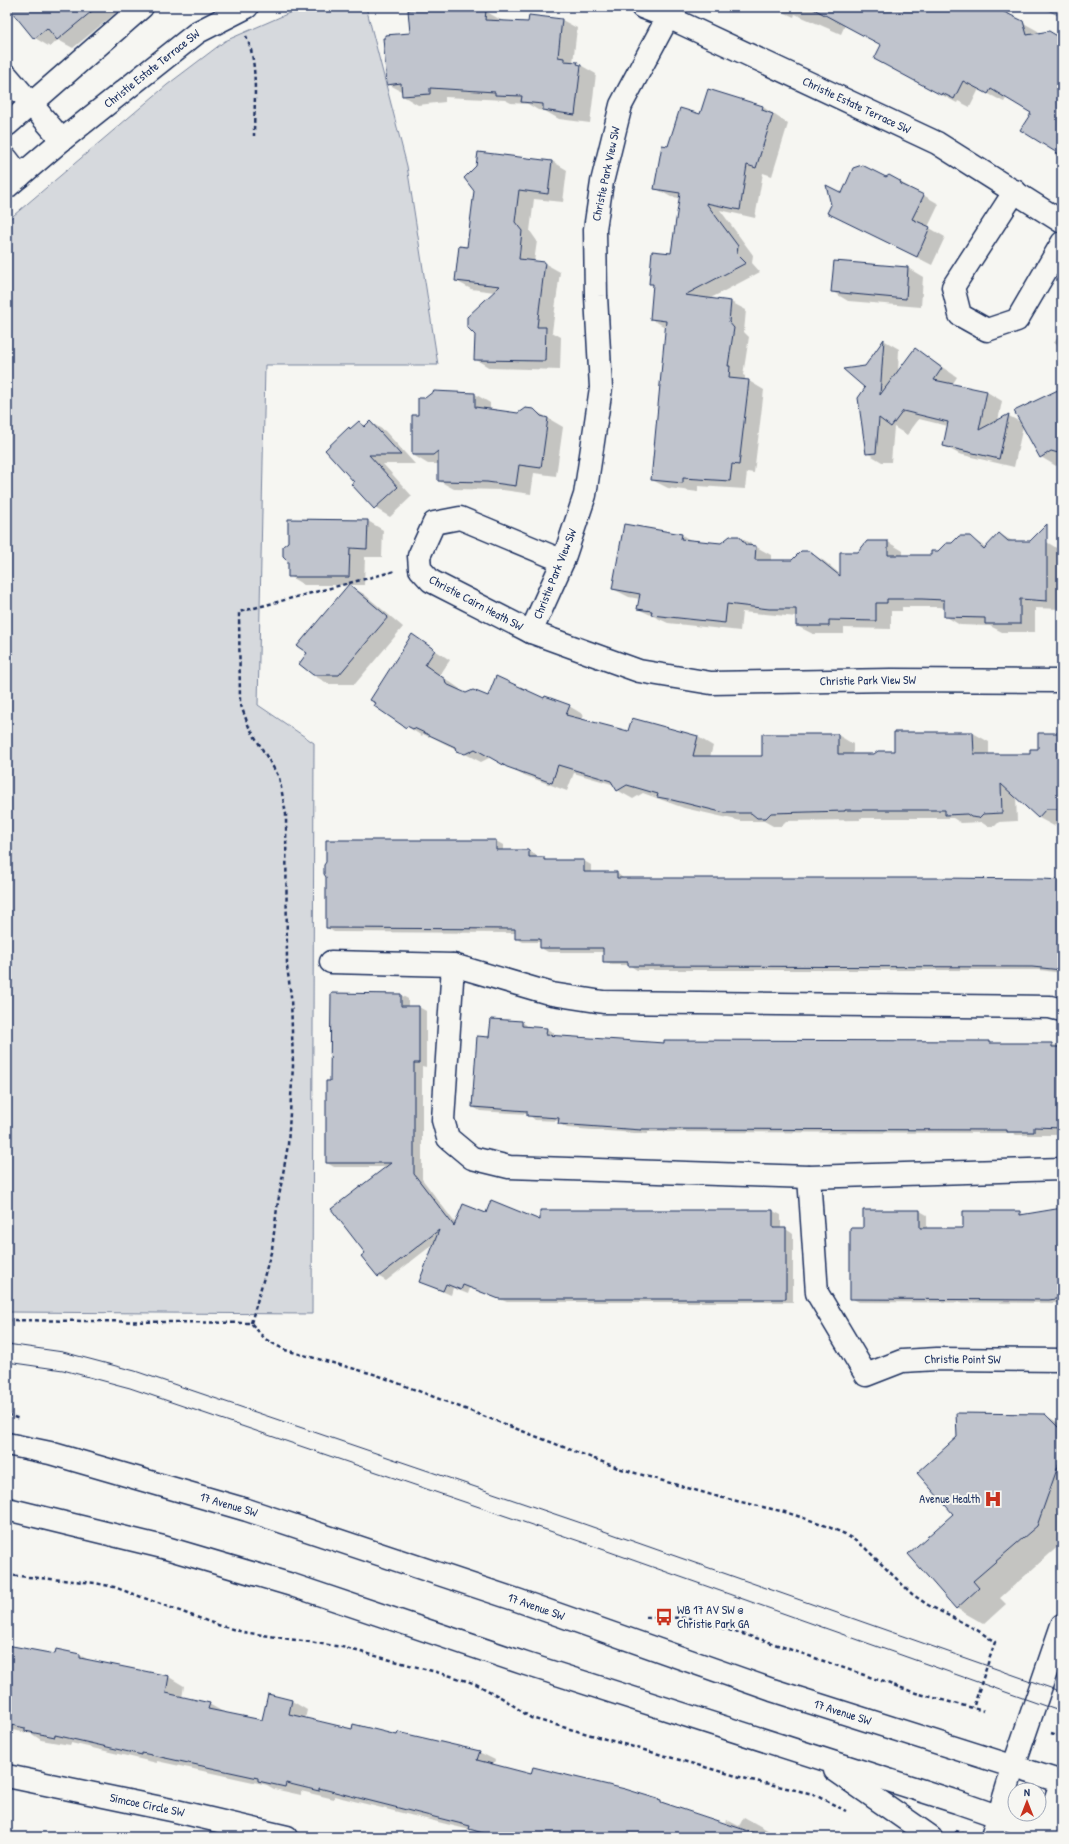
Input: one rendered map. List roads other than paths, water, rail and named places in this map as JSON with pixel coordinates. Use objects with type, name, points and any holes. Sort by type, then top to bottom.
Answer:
[{"type":"street","points":[[7,125],[30,103],[142,7]]},
{"type":"street","name":"Christie Estate Terrace SW","points":[[14,182],[62,140],[198,32],[247,7]]},
{"type":"street","name":"Christie Estate Terrace SW","points":[[642,7],[668,17],[937,143],[1062,222]]},
{"type":"street","name":"Christie Park View SW","points":[[668,17],[621,105],[602,182],[595,229],[596,296],[601,388],[585,495],[563,561],[531,632],[639,671],[711,683],[891,680],[1062,681]]},
{"type":"street","points":[[7,76],[62,140]]},
{"type":"street","points":[[7,159],[14,182]]},
{"type":"street","points":[[1015,191],[954,287],[960,315],[987,330],[1017,320],[1062,243]]},
{"type":"street","name":"Christie Cairn Heath SW","points":[[531,632],[431,581],[420,569],[418,556],[434,523],[460,518],[563,561]]},
{"type":"street","points":[[331,962],[453,965],[552,994],[603,1002],[1050,1007],[1062,1010]]},
{"type":"street","points":[[453,965],[443,1120],[448,1138],[472,1158],[509,1167],[809,1177],[1062,1169]]},
{"type":"street","name":"Christie Point SW","points":[[809,1177],[817,1293],[866,1375],[902,1361],[937,1359],[1062,1360]]},
{"type":"street","name":"17 Avenue SW","points":[[7,1444],[50,1453],[248,1510],[517,1600],[772,1690],[1062,1781]]},
{"type":"street","points":[[7,1509],[163,1546],[292,1585],[534,1666],[999,1816],[1048,1835],[1062,1781]]},
{"type":"street","points":[[992,1837],[1014,1765],[1062,1624]]},
{"type":"street","points":[[816,1757],[931,1837]]},
{"type":"street","name":"Simcoe Circle SW","points":[[7,1776],[176,1811],[287,1837]]},
{"type":"tram line","points":[[7,1344],[63,1352],[135,1371],[584,1524],[1062,1692]]},
{"type":"tram line","points":[[7,1362],[63,1370],[130,1388],[579,1541],[1062,1712]]},
{"type":"place","name":"Avenue Health","points":[[993,1499]]},
{"type":"place","name":"WB 17 AV SW @ Christie Park GA","points":[[664,1617]]}]
